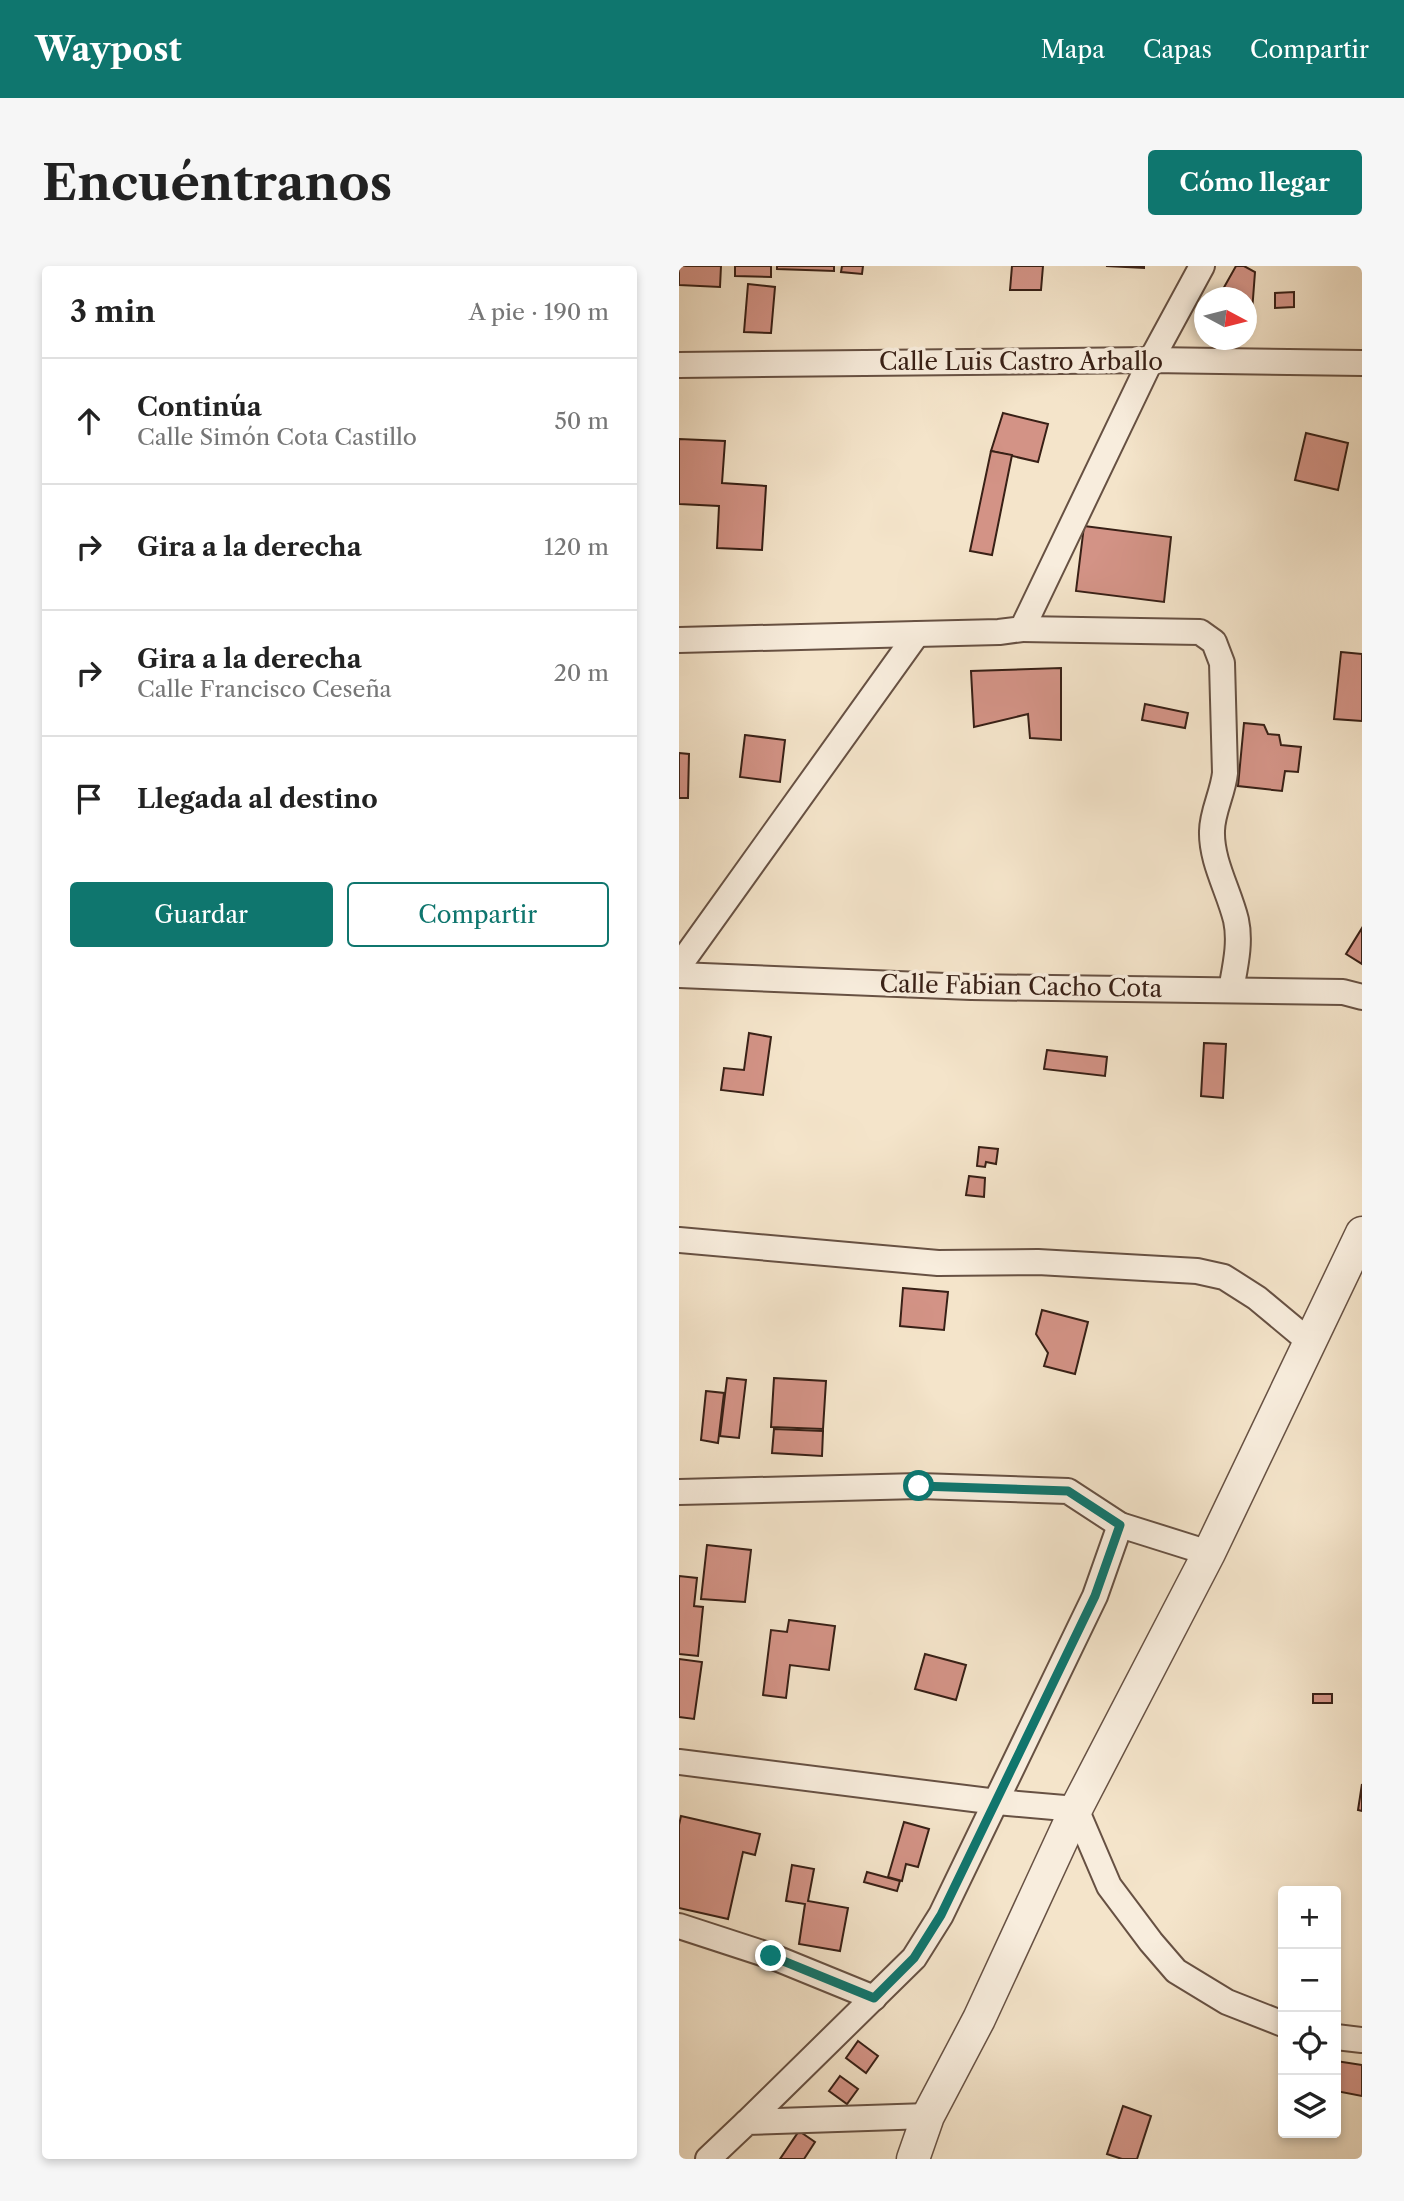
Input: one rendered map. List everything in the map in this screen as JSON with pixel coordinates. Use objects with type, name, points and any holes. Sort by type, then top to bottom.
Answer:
[{"type":"street","points":[[1011,630],[1202,266]]},
{"type":"street","name":"Calle Luis Castro Arballo","points":[[679,365],[1151,360],[1362,363]]},
{"type":"street","points":[[679,640],[1011,630],[1200,632],[1215,642],[1222,663],[1225,773],[1212,831],[1214,850],[1236,922],[1238,943],[1231,990]]},
{"type":"street","points":[[679,966],[917,634]]},
{"type":"street","name":"Calle Fabian Cacho Cota","points":[[679,975],[971,987],[1343,992],[1362,997]]},
{"type":"street","points":[[679,1240],[938,1263],[1038,1262],[1197,1271],[1224,1277],[1257,1298],[1311,1343]]},
{"type":"street","points":[[913,2159],[928,2116],[979,2019],[1076,1809],[1209,1553],[1360,1243]]},
{"type":"street","points":[[679,1492],[919,1486],[1068,1491],[1120,1525],[1209,1553]]},
{"type":"street","points":[[708,2159],[914,1958],[941,1915],[997,1802],[1095,1596],[1120,1525]]},
{"type":"street","points":[[679,1762],[997,1802],[1076,1809]]},
{"type":"street","points":[[1076,1809],[1109,1886],[1176,1971],[1227,2002],[1278,2022]]},
{"type":"street","points":[[679,1926],[771,1956],[874,1998]]},
{"type":"street","points":[[1341,2037],[1362,2040]]},
{"type":"street","points":[[747,2122],[928,2116]]},
{"type":"building","points":[[679,266],[721,266],[720,287],[679,285]]},
{"type":"building","points":[[735,266],[771,266],[771,277],[735,276]]},
{"type":"building","points":[[777,266],[834,266],[834,271],[777,269]]},
{"type":"building","points":[[842,266],[863,266],[862,274],[841,272]]},
{"type":"building","points":[[1012,266],[1043,266],[1041,290],[1010,290]]},
{"type":"building","points":[[1106,266],[1144,266],[1144,268]]},
{"type":"building","points":[[1236,266],[1244,266],[1255,272],[1254,287],[1224,287]]},
{"type":"building","points":[[748,284],[775,287],[771,333],[744,332]]},
{"type":"building","points":[[1294,292],[1294,307],[1275,308],[1275,293]]},
{"type":"building","points":[[1003,413],[1048,424],[1038,462],[991,451]]},
{"type":"building","points":[[1306,433],[1348,443],[1338,490],[1295,480]]},
{"type":"building","points":[[679,439],[725,441],[722,483],[766,486],[762,550],[717,548],[719,506],[679,504]]},
{"type":"building","points":[[991,451],[1012,455],[992,555],[970,551]]},
{"type":"building","points":[[1084,526],[1171,537],[1164,602],[1076,591]]},
{"type":"building","points":[[1341,652],[1362,654],[1362,721],[1334,719]]},
{"type":"building","points":[[1061,668],[1061,740],[1030,738],[1028,714],[974,727],[971,671]]},
{"type":"building","points":[[1145,704],[1188,713],[1185,728],[1142,720]]},
{"type":"building","points":[[1244,723],[1264,725],[1268,734],[1279,735],[1281,745],[1301,747],[1298,772],[1285,771],[1282,791],[1238,786]]},
{"type":"building","points":[[745,735],[785,740],[780,782],[740,777]]},
{"type":"building","points":[[679,753],[689,754],[688,798],[679,798]]},
{"type":"building","points":[[1362,928],[1362,964],[1346,954]]},
{"type":"building","points":[[749,1033],[771,1037],[763,1095],[721,1090],[724,1068],[744,1070]]},
{"type":"building","points":[[1204,1043],[1226,1044],[1223,1098],[1201,1096]]},
{"type":"building","points":[[1047,1050],[1107,1057],[1105,1076],[1044,1069]]},
{"type":"building","points":[[979,1147],[998,1149],[996,1164],[986,1162],[985,1167],[977,1166]]},
{"type":"building","points":[[969,1176],[985,1178],[984,1197],[966,1195]]},
{"type":"building","points":[[903,1288],[948,1292],[944,1330],[900,1326]]},
{"type":"building","points":[[1042,1310],[1088,1322],[1075,1374],[1044,1366],[1048,1353],[1036,1334]]},
{"type":"building","points":[[727,1378],[746,1380],[739,1438],[720,1436]]},
{"type":"building","points":[[774,1378],[826,1381],[823,1429],[771,1427]]},
{"type":"building","points":[[706,1391],[724,1393],[718,1443],[701,1440]]},
{"type":"building","points":[[774,1429],[823,1431],[822,1456],[772,1453]]},
{"type":"building","points":[[707,1545],[751,1550],[745,1602],[701,1599]]},
{"type":"building","points":[[679,1576],[697,1578],[694,1606],[703,1607],[698,1656],[679,1654]]},
{"type":"building","points":[[789,1620],[835,1626],[829,1670],[790,1665],[786,1698],[763,1695],[771,1630],[787,1632]]},
{"type":"building","points":[[925,1654],[966,1665],[956,1700],[915,1689]]},
{"type":"building","points":[[679,1659],[702,1662],[694,1719],[679,1717]]},
{"type":"building","points":[[1313,1694],[1332,1694],[1332,1703],[1313,1703]]},
{"type":"building","points":[[1362,1784],[1362,1811],[1358,1810]]},
{"type":"building","points":[[681,1816],[760,1834],[755,1855],[743,1852],[728,1919],[679,1908]]},
{"type":"building","points":[[904,1822],[929,1829],[918,1867],[906,1864],[902,1881],[888,1877]]},
{"type":"building","points":[[792,1865],[814,1869],[808,1901],[848,1908],[840,1951],[799,1944],[805,1904],[786,1901]]},
{"type":"building","points":[[867,1872],[900,1881],[897,1891],[864,1882]]},
{"type":"building","points":[[858,2041],[878,2056],[866,2073],[846,2058]]},
{"type":"building","points":[[1341,2062],[1362,2065],[1362,2096],[1341,2092]]},
{"type":"building","points":[[840,2076],[858,2089],[847,2104],[829,2091]]},
{"type":"building","points":[[1123,2106],[1151,2116],[1137,2159],[1122,2159],[1107,2154]]},
{"type":"building","points":[[799,2131],[815,2142],[804,2159],[780,2159]]},
{"type":"route","points":[[771,1956],[874,1998],[914,1958],[941,1915],[997,1802],[1095,1596],[1120,1525],[1068,1491],[919,1486]]}]
